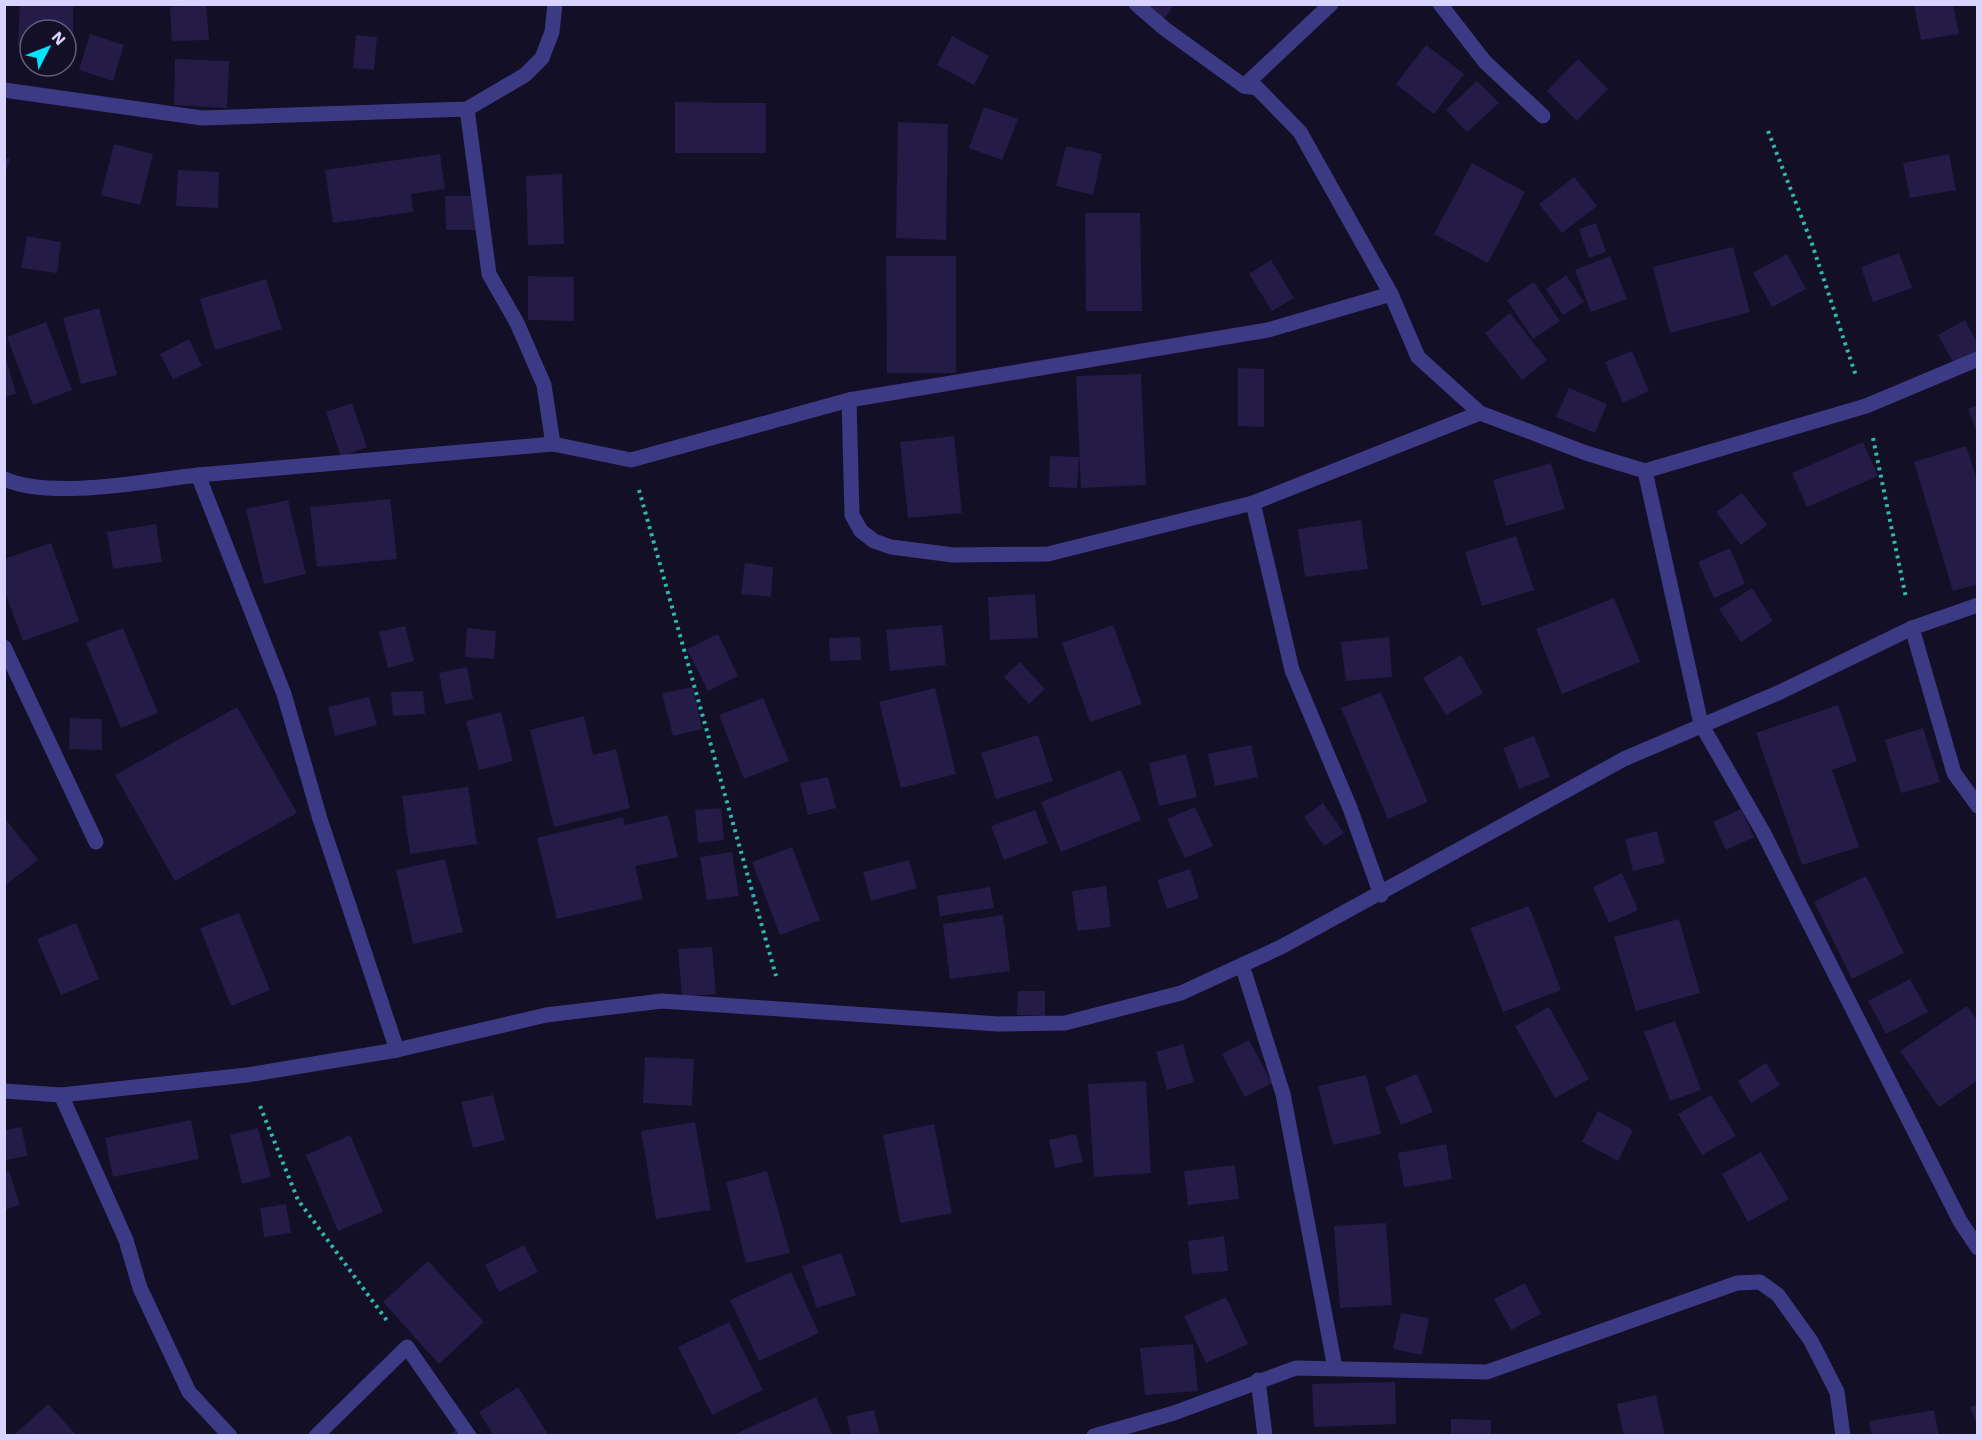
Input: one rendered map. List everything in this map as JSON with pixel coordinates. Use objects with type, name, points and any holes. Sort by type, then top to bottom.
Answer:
[{"type":"street","points":[[4,90],[202,118],[466,109],[525,75],[542,58],[552,32],[555,4]]},
{"type":"street","points":[[1136,4],[1165,29],[1244,86],[1257,88],[1300,132],[1391,294],[1418,357],[1480,413],[1586,453],[1645,471],[1866,406],[1977,358]]},
{"type":"street","points":[[1244,86],[1331,4]]},
{"type":"street","points":[[1440,4],[1485,62],[1543,116]]},
{"type":"street","points":[[466,109],[489,274],[517,323],[544,385],[553,444]]},
{"type":"street","points":[[4,479],[19,486],[76,488],[553,444],[631,460],[849,399],[1268,330],[1391,294]]},
{"type":"street","points":[[849,399],[852,515],[861,531],[874,542],[891,547],[953,555],[1048,554],[1253,503],[1480,413]]},
{"type":"street","points":[[1645,471],[1701,724],[1763,832],[1960,1221],[1977,1248]]},
{"type":"street","points":[[198,475],[284,694],[320,819],[397,1050]]},
{"type":"street","points":[[1253,503],[1292,669],[1350,808],[1381,895]]},
{"type":"street","points":[[4,1091],[61,1095],[247,1075],[397,1050],[546,1015],[662,1001],[998,1024],[1065,1023],[1181,993],[1381,895],[1624,759],[1701,724],[1778,693],[1912,628],[1977,605]]},
{"type":"street","points":[[1912,628],[1954,773],[1977,806]]},
{"type":"street","points":[[4,647],[96,842]]},
{"type":"street","points":[[1242,965],[1283,1094],[1335,1368]]},
{"type":"street","points":[[61,1095],[126,1240],[140,1287],[189,1392],[230,1436]]},
{"type":"street","points":[[1094,1436],[1174,1413],[1258,1380],[1296,1368],[1487,1372],[1737,1283],[1760,1282],[1778,1295],[1811,1341],[1837,1392],[1843,1436]]},
{"type":"street","points":[[316,1436],[406,1347],[469,1436]]},
{"type":"street","points":[[1258,1380],[1265,1436]]},
{"type":"path","points":[[1768,131],[1812,244],[1866,406],[1912,628]]},
{"type":"path","points":[[631,460],[784,1008]]},
{"type":"path","points":[[247,1075],[298,1200],[406,1347]]},
{"type":"building","points":[[20,4],[73,4],[73,18],[19,18]]},
{"type":"building","points":[[1144,4],[1175,4],[1163,20]]},
{"type":"building","points":[[1953,4],[1959,34],[1921,40],[1914,5]]},
{"type":"building","points":[[206,5],[209,40],[172,41],[170,7]]},
{"type":"building","points":[[90,34],[124,45],[113,81],[79,70]]},
{"type":"building","points":[[356,35],[377,37],[374,70],[353,68]]},
{"type":"building","points":[[952,36],[989,56],[974,85],[937,65]]},
{"type":"building","points":[[1426,45],[1464,74],[1434,114],[1396,84]]},
{"type":"building","points":[[175,59],[229,61],[227,108],[174,105]]},
{"type":"building","points":[[1578,59],[1608,89],[1577,121],[1547,91]]},
{"type":"building","points":[[1477,81],[1499,103],[1467,132],[1446,110]]},
{"type":"building","points":[[675,102],[766,103],[766,153],[675,153]]},
{"type":"building","points":[[984,107],[1018,119],[1002,160],[969,148]]},
{"type":"building","points":[[898,122],[948,124],[946,240],[896,238]]},
{"type":"building","points":[[114,144],[153,154],[140,205],[101,195]]},
{"type":"building","points":[[1066,146],[1102,154],[1093,195],[1056,186]]},
{"type":"building","points":[[440,154],[445,189],[411,194],[413,212],[333,223],[325,170]]},
{"type":"building","points":[[1949,154],[1956,190],[1910,198],[1903,163]]},
{"type":"building","points":[[4,157],[10,159],[5,174],[4,174]]},
{"type":"building","points":[[1472,163],[1525,192],[1488,263],[1434,234]]},
{"type":"building","points":[[178,170],[219,172],[218,208],[176,206]]},
{"type":"building","points":[[562,174],[564,244],[528,245],[526,176]]},
{"type":"building","points":[[1574,177],[1597,206],[1562,233],[1539,204]]},
{"type":"building","points":[[445,196],[476,196],[477,230],[446,230]]},
{"type":"building","points":[[1085,213],[1140,213],[1142,311],[1086,311]]},
{"type":"building","points":[[1596,223],[1606,252],[1589,258],[1579,229]]},
{"type":"building","points":[[27,236],[61,242],[57,273],[21,268]]},
{"type":"building","points":[[1733,247],[1750,312],[1670,333],[1653,267]]},
{"type":"building","points":[[1899,253],[1912,288],[1873,302],[1861,267]]},
{"type":"building","points":[[1787,254],[1806,289],[1772,307],[1753,273]]},
{"type":"building","points":[[886,256],[956,256],[956,373],[887,373]]},
{"type":"building","points":[[1610,256],[1627,299],[1591,312],[1575,270]]},
{"type":"building","points":[[1271,260],[1294,298],[1272,311],[1249,274]]},
{"type":"building","points":[[1566,275],[1584,302],[1563,315],[1546,289]]},
{"type":"building","points":[[528,276],[574,277],[574,321],[528,320]]},
{"type":"building","points":[[266,279],[282,329],[215,350],[200,299]]},
{"type":"building","points":[[1534,282],[1560,321],[1533,339],[1507,300]]},
{"type":"building","points":[[99,308],[117,375],[81,384],[63,318]]},
{"type":"building","points":[[1510,313],[1547,360],[1522,380],[1485,333]]},
{"type":"building","points":[[1965,320],[1978,344],[1978,350],[1954,364],[1938,335]]},
{"type":"building","points":[[46,322],[72,390],[33,405],[7,337]]},
{"type":"building","points":[[189,339],[202,366],[173,379],[160,354]]},
{"type":"building","points":[[1632,351],[1649,391],[1623,403],[1605,362]]},
{"type":"building","points":[[4,352],[16,394],[4,397]]},
{"type":"building","points":[[1238,368],[1264,369],[1264,427],[1238,426]]},
{"type":"building","points":[[1141,374],[1146,485],[1081,488],[1076,376]]},
{"type":"building","points":[[1569,388],[1607,404],[1595,433],[1556,417]]},
{"type":"building","points":[[352,403],[367,447],[341,457],[326,412]]},
{"type":"building","points":[[1978,405],[1978,432],[1977,432],[1968,409]]},
{"type":"building","points":[[954,436],[962,513],[908,518],[900,442]]},
{"type":"building","points":[[1863,442],[1878,476],[1807,507],[1792,473]]},
{"type":"building","points":[[1966,446],[1978,483],[1978,584],[1953,591],[1914,462]]},
{"type":"building","points":[[1050,456],[1079,457],[1077,488],[1049,487]]},
{"type":"building","points":[[1551,463],[1565,509],[1506,526],[1493,480]]},
{"type":"building","points":[[1742,493],[1767,525],[1741,545],[1716,512]]},
{"type":"building","points":[[390,499],[397,559],[317,567],[310,507]]},
{"type":"building","points":[[288,500],[306,574],[264,584],[246,509]]},
{"type":"building","points":[[1361,520],[1368,569],[1305,577],[1298,529]]},
{"type":"building","points":[[156,524],[162,562],[113,569],[107,532]]},
{"type":"building","points":[[1516,536],[1534,590],[1482,606],[1465,552]]},
{"type":"building","points":[[51,543],[79,621],[23,641],[4,589],[4,559]]},
{"type":"building","points":[[1730,548],[1745,584],[1714,598],[1698,562]]},
{"type":"building","points":[[745,563],[773,567],[771,597],[741,594]]},
{"type":"building","points":[[1752,588],[1773,621],[1741,642],[1719,609]]},
{"type":"building","points":[[1035,594],[1038,638],[990,640],[988,597]]},
{"type":"building","points":[[1614,598],[1640,662],[1562,694],[1536,629]]},
{"type":"building","points":[[942,625],[946,665],[890,671],[886,630]]},
{"type":"building","points":[[1113,625],[1142,704],[1090,722],[1062,643]]},
{"type":"building","points":[[405,626],[414,661],[388,668],[379,632]]},
{"type":"building","points":[[123,628],[158,713],[121,728],[86,642]]},
{"type":"building","points":[[467,628],[496,631],[494,659],[465,657]]},
{"type":"building","points":[[718,634],[738,676],[708,691],[687,649]]},
{"type":"building","points":[[860,637],[861,660],[830,661],[829,638]]},
{"type":"building","points":[[1389,637],[1392,677],[1346,681],[1341,642]]},
{"type":"building","points":[[1461,655],[1483,693],[1446,715],[1423,678]]},
{"type":"building","points":[[1020,662],[1045,689],[1029,704],[1004,677]]},
{"type":"building","points":[[467,667],[473,699],[445,704],[439,673]]},
{"type":"building","points":[[693,687],[702,729],[673,736],[662,693]]},
{"type":"building","points":[[935,688],[956,774],[901,788],[879,702]]},
{"type":"building","points":[[423,691],[425,714],[393,716],[391,692]]},
{"type":"building","points":[[1381,692],[1428,802],[1388,819],[1341,708]]},
{"type":"building","points":[[369,697],[377,725],[335,736],[328,707]]},
{"type":"building","points":[[763,698],[789,761],[744,779],[719,715]]},
{"type":"building","points":[[1838,705],[1857,761],[1832,770],[1859,847],[1802,865],[1756,733]]},
{"type":"building","points":[[237,707],[297,813],[175,881],[115,775]]},
{"type":"building","points":[[501,712],[513,761],[479,770],[466,721]]},
{"type":"building","points":[[584,716],[593,755],[616,749],[630,808],[554,827],[530,730]]},
{"type":"building","points":[[70,718],[102,719],[102,750],[69,749]]},
{"type":"building","points":[[1923,728],[1940,782],[1901,793],[1885,740]]},
{"type":"building","points":[[1038,735],[1053,781],[996,799],[981,753]]},
{"type":"building","points":[[1534,736],[1550,777],[1519,789],[1503,748]]},
{"type":"building","points":[[1251,745],[1258,777],[1215,786],[1208,754]]},
{"type":"building","points":[[1186,754],[1197,797],[1159,806],[1149,763]]},
{"type":"building","points":[[1121,770],[1141,820],[1061,852],[1041,802]]},
{"type":"building","points":[[828,777],[836,808],[808,815],[800,783]]},
{"type":"building","points":[[468,787],[477,844],[410,854],[402,796]]},
{"type":"building","points":[[1323,803],[1344,833],[1324,846],[1304,817]]},
{"type":"building","points":[[1195,807],[1213,846],[1185,858],[1167,819]]},
{"type":"building","points":[[721,808],[724,840],[698,843],[695,810]]},
{"type":"building","points":[[1741,809],[1754,837],[1726,850],[1713,822]]},
{"type":"building","points":[[1035,810],[1048,843],[1004,860],[991,826]]},
{"type":"building","points":[[668,815],[678,857],[635,866],[643,899],[557,919],[537,838],[623,817],[625,825]]},
{"type":"building","points":[[4,817],[38,860],[4,886]]},
{"type":"building","points":[[1657,831],[1665,863],[1633,871],[1625,839]]},
{"type":"building","points":[[792,847],[820,920],[780,935],[752,862]]},
{"type":"building","points":[[732,852],[739,896],[707,900],[700,857]]},
{"type":"building","points":[[445,859],[463,932],[413,944],[396,870]]},
{"type":"building","points":[[909,860],[917,888],[871,901],[863,872]]},
{"type":"building","points":[[1190,869],[1199,898],[1167,909],[1157,880]]},
{"type":"building","points":[[1622,873],[1638,910],[1609,923],[1593,887]]},
{"type":"building","points":[[1866,876],[1904,953],[1852,979],[1814,902]]},
{"type":"building","points":[[1106,886],[1111,927],[1077,931],[1072,891]]},
{"type":"building","points":[[990,887],[994,908],[940,916],[937,896]]},
{"type":"building","points":[[1529,906],[1561,990],[1503,1012],[1470,928]]},
{"type":"building","points":[[239,913],[270,990],[231,1006],[200,928]]},
{"type":"building","points":[[1003,915],[1010,971],[950,979],[943,924]]},
{"type":"building","points":[[1679,919],[1700,993],[1636,1011],[1614,937]]},
{"type":"building","points":[[76,923],[99,979],[61,995],[37,939]]},
{"type":"building","points":[[712,947],[716,994],[682,997],[678,949]]},
{"type":"building","points":[[1910,979],[1928,1012],[1886,1034],[1868,1001]]},
{"type":"building","points":[[1018,991],[1045,991],[1045,1016],[1017,1015]]},
{"type":"building","points":[[1967,1006],[1978,1021],[1978,1080],[1939,1107],[1900,1051]]},
{"type":"building","points":[[1549,1007],[1589,1079],[1555,1098],[1515,1026]]},
{"type":"building","points":[[1675,1021],[1701,1090],[1670,1101],[1644,1032]]},
{"type":"building","points":[[1249,1040],[1272,1083],[1245,1097],[1222,1054]]},
{"type":"building","points":[[1183,1044],[1194,1082],[1167,1090],[1156,1052]]},
{"type":"building","points":[[645,1057],[694,1059],[692,1106],[643,1103]]},
{"type":"building","points":[[1766,1063],[1780,1085],[1751,1103],[1738,1081]]},
{"type":"building","points":[[1417,1074],[1433,1112],[1401,1125],[1385,1087]]},
{"type":"building","points":[[1366,1075],[1381,1134],[1333,1145],[1318,1086]]},
{"type":"building","points":[[1146,1081],[1151,1173],[1094,1177],[1088,1084]]},
{"type":"building","points":[[493,1095],[505,1140],[473,1148],[461,1102]]},
{"type":"building","points":[[1711,1095],[1736,1136],[1702,1155],[1678,1114]]},
{"type":"building","points":[[1598,1111],[1633,1130],[1618,1161],[1582,1142]]},
{"type":"building","points":[[191,1120],[199,1159],[113,1177],[105,1138]]},
{"type":"building","points":[[695,1122],[711,1210],[656,1219],[641,1131]]},
{"type":"building","points":[[934,1124],[952,1213],[900,1223],[883,1135]]},
{"type":"building","points":[[21,1127],[28,1156],[4,1160],[4,1130]]},
{"type":"building","points":[[258,1128],[271,1177],[242,1184],[230,1135]]},
{"type":"building","points":[[1076,1134],[1083,1162],[1055,1168],[1049,1140]]},
{"type":"building","points":[[350,1135],[383,1212],[338,1231],[306,1155]]},
{"type":"building","points":[[1446,1144],[1452,1179],[1404,1187],[1398,1153]]},
{"type":"building","points":[[1761,1152],[1789,1199],[1748,1222],[1722,1174]]},
{"type":"building","points":[[1235,1165],[1239,1199],[1188,1205],[1184,1171]]},
{"type":"building","points":[[9,1171],[20,1205],[4,1210],[4,1172]]},
{"type":"building","points":[[767,1171],[790,1253],[746,1263],[726,1182]]},
{"type":"building","points":[[286,1204],[291,1233],[264,1237],[260,1208]]},
{"type":"building","points":[[1386,1223],[1392,1305],[1340,1308],[1334,1226]]},
{"type":"building","points":[[1224,1236],[1228,1271],[1192,1274],[1188,1241]]},
{"type":"building","points":[[524,1245],[538,1272],[499,1292],[485,1265]]},
{"type":"building","points":[[841,1253],[856,1295],[817,1308],[802,1266]]},
{"type":"building","points":[[428,1261],[484,1322],[439,1364],[383,1302]]},
{"type":"building","points":[[791,1272],[819,1333],[759,1361],[730,1300]]},
{"type":"building","points":[[1525,1283],[1541,1314],[1511,1330],[1494,1299]]},
{"type":"building","points":[[1226,1297],[1248,1344],[1206,1363],[1184,1316]]},
{"type":"building","points":[[1401,1313],[1429,1318],[1422,1355],[1393,1349]]},
{"type":"building","points":[[729,1322],[763,1390],[712,1415],[678,1347]]},
{"type":"building","points":[[1193,1344],[1198,1391],[1145,1395],[1140,1348]]},
{"type":"building","points":[[1395,1382],[1396,1424],[1314,1427],[1312,1384]]},
{"type":"building","points":[[518,1387],[549,1436],[494,1436],[479,1412]]},
{"type":"building","points":[[1656,1395],[1665,1436],[1624,1436],[1617,1404]]},
{"type":"building","points":[[816,1397],[833,1436],[731,1436]]},
{"type":"building","points":[[48,1404],[77,1436],[13,1436]]},
{"type":"building","points":[[1978,1404],[1978,1425],[1977,1425],[1970,1407]]},
{"type":"building","points":[[874,1410],[880,1436],[851,1436],[847,1416]]},
{"type":"building","points":[[1934,1410],[1939,1436],[1872,1436],[1869,1421]]},
{"type":"building","points":[[1451,1419],[1491,1420],[1491,1436],[1451,1436]]},
{"type":"building","points":[[460,1427],[465,1436],[447,1436]]}]
